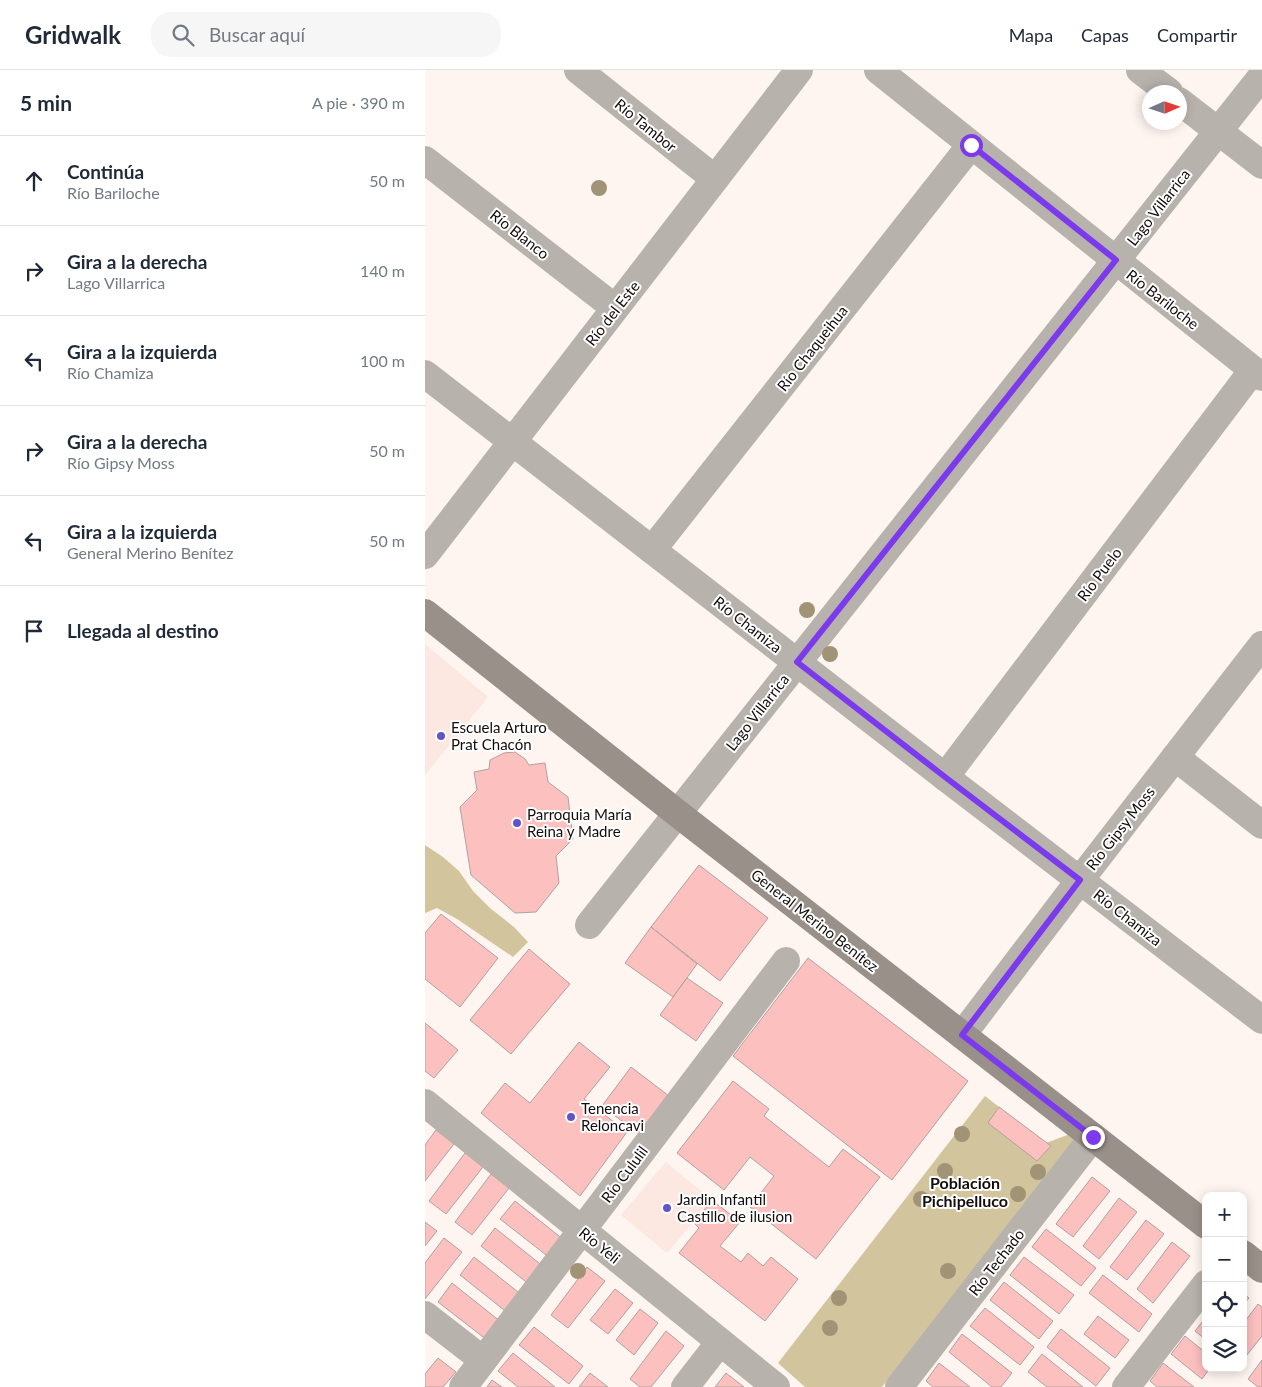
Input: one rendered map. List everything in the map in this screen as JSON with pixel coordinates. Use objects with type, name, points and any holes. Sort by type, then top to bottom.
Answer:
[{"type":"street","name":"Río Tambor","points":[[579,70],[715,179]]},
{"type":"street","name":"Río del Este","points":[[425,555],[799,70]]},
{"type":"street","name":"Río Bariloche","points":[[878,70],[1258,374]]},
{"type":"street","points":[[1140,70],[1160,85]]},
{"type":"street","name":"Lago Villarrica","points":[[589,925],[1262,76]]},
{"type":"street","points":[[1187,107],[1262,165]]},
{"type":"street","name":"Río Chaqueihua","points":[[652,550],[971,145]]},
{"type":"street","name":"Río Blanco","points":[[425,160],[615,308]]},
{"type":"street","name":"Río Chamiza","points":[[425,374],[1262,1020]]},
{"type":"street","name":"Río Puelo","points":[[945,777],[1258,374]]},
{"type":"street","name":"General Merino Benítez","points":[[425,613],[677,813],[1202,1222]]},
{"type":"street","name":"Río Gipsy Moss","points":[[962,1035],[1262,645]]},
{"type":"street","points":[[1175,757],[1262,824]]},
{"type":"street","name":"Río Cululil","points":[[463,1387],[786,961]]},
{"type":"street","name":"Río Yeli","points":[[425,1103],[775,1387]]},
{"type":"street","name":"Río Techado","points":[[899,1387],[1093,1137]]},
{"type":"street","points":[[1247,1257],[1262,1269]]},
{"type":"street","points":[[1126,1387],[1202,1289]]},
{"type":"street","points":[[425,1315],[483,1360]]},
{"type":"street","points":[[685,1387],[720,1342]]},
{"type":"shaded area","name":"Escuela Arturo Prat Chacón","points":[[425,644],[488,697],[425,775]]},
{"type":"shaded area","points":[[425,845],[459,871],[473,891],[528,942],[513,957],[457,919],[437,908],[425,913]]},
{"type":"shaded area","points":[[985,1096],[1046,1143],[1070,1134],[1077,1140],[882,1387],[805,1387],[778,1363]]},
{"type":"shaded area","name":"Jardin Infantil Castillo de ilusion","points":[[666,1162],[712,1200],[667,1253],[621,1215]]},
{"type":"building","name":"Parroquia María Reina y Madre","points":[[515,752],[525,759],[529,765],[545,763],[548,782],[568,797],[573,839],[556,856],[559,883],[536,912],[515,913],[471,875],[460,807],[477,790],[474,772],[489,769],[490,760],[504,753]]},
{"type":"building","points":[[699,865],[768,918],[720,981],[651,927]]},
{"type":"building","points":[[441,914],[498,958],[460,1007],[425,979],[425,933]]},
{"type":"building","points":[[651,927],[697,964],[673,997],[625,963]]},
{"type":"building","points":[[529,949],[570,984],[511,1054],[470,1020]]},
{"type":"building","points":[[808,958],[968,1081],[892,1180],[733,1056]]},
{"type":"building","points":[[687,978],[723,1003],[696,1041],[660,1015]]},
{"type":"building","points":[[425,1023],[458,1050],[434,1078],[425,1071]]},
{"type":"building","points":[[579,1042],[610,1067],[584,1099],[627,1132],[580,1196],[481,1113],[505,1083],[530,1103]]},
{"type":"building","points":[[631,1067],[669,1096],[639,1134],[602,1106]]},
{"type":"building","points":[[733,1081],[769,1109],[764,1116],[829,1167],[843,1149],[880,1177],[816,1259],[750,1207],[774,1176],[750,1157],[724,1190],[677,1153]]},
{"type":"building","points":[[999,1107],[1051,1146],[1037,1161],[988,1123]]},
{"type":"building","points":[[436,1130],[454,1144],[425,1181],[425,1145]]},
{"type":"building","points":[[465,1153],[483,1167],[446,1214],[429,1201]]},
{"type":"building","points":[[491,1174],[509,1188],[472,1235],[455,1222]]},
{"type":"building","points":[[1092,1177],[1110,1191],[1073,1237],[1056,1224]]},
{"type":"building","points":[[1119,1198],[1137,1212],[1099,1259],[1083,1246]]},
{"type":"building","points":[[712,1200],[740,1222],[720,1246],[741,1262],[748,1253],[763,1266],[771,1257],[798,1279],[765,1321],[679,1253],[699,1228],[694,1223]]},
{"type":"building","points":[[515,1201],[564,1240],[550,1258],[500,1219]]},
{"type":"building","points":[[1146,1220],[1164,1234],[1127,1280],[1110,1267]]},
{"type":"building","points":[[425,1222],[437,1231],[425,1246]]},
{"type":"building","points":[[495,1228],[544,1267],[530,1285],[481,1246]]},
{"type":"building","points":[[1046,1229],[1096,1268],[1081,1286],[1032,1247]]},
{"type":"building","points":[[444,1238],[462,1252],[425,1299],[425,1263]]},
{"type":"building","points":[[1172,1242],[1190,1256],[1153,1303],[1137,1289]]},
{"type":"building","points":[[474,1257],[523,1296],[509,1314],[460,1275]]},
{"type":"building","points":[[1024,1257],[1074,1295],[1059,1314],[1010,1275]]},
{"type":"building","points":[[587,1267],[605,1281],[568,1328],[551,1315]]},
{"type":"building","points":[[1103,1275],[1152,1314],[1139,1332],[1089,1293]]},
{"type":"building","points":[[1004,1282],[1053,1321],[1039,1339],[990,1300]]},
{"type":"building","points":[[452,1283],[501,1322],[487,1340],[438,1302]]},
{"type":"building","points":[[615,1289],[633,1303],[608,1334],[590,1320]]},
{"type":"building","points":[[1258,1304],[1262,1307],[1262,1336],[1247,1355],[1247,1327],[1247,1319]]},
{"type":"building","points":[[985,1308],[1034,1347],[1020,1365],[970,1326]]},
{"type":"building","points":[[640,1309],[658,1323],[634,1355],[616,1340]]},
{"type":"building","points":[[1098,1316],[1129,1340],[1115,1358],[1084,1334]]},
{"type":"building","points":[[1202,1322],[1202,1337],[1195,1331]]},
{"type":"building","points":[[534,1327],[583,1366],[569,1384],[519,1345]]},
{"type":"building","points":[[1061,1329],[1110,1368],[1096,1386],[1047,1347]]},
{"type":"building","points":[[666,1331],[684,1346],[651,1387],[640,1387],[630,1379]]},
{"type":"building","points":[[962,1334],[1012,1373],[1001,1387],[992,1387],[949,1352]]},
{"type":"building","points":[[1185,1336],[1202,1350],[1202,1372],[1207,1372],[1202,1379],[1171,1354]]},
{"type":"building","points":[[513,1353],[555,1387],[518,1387],[498,1371]]},
{"type":"building","points":[[1042,1354],[1083,1387],[1047,1387],[1028,1372]]},
{"type":"building","points":[[438,1358],[456,1372],[443,1387],[425,1387],[425,1374]]},
{"type":"building","points":[[1262,1360],[1262,1387],[1258,1387],[1248,1379]]},
{"type":"building","points":[[939,1363],[970,1387],[933,1387],[926,1381]]},
{"type":"building","points":[[1163,1363],[1194,1387],[1157,1387],[1150,1381]]},
{"type":"building","points":[[590,1373],[608,1387],[579,1387]]},
{"type":"building","points":[[726,1373],[744,1387],[715,1387]]},
{"type":"building","points":[[492,1380],[502,1387],[487,1387]]},
{"type":"place","name":"Escuela Arturo Prat Chacón","points":[[441,736]]},
{"type":"place","name":"Parroquia María Reina y Madre","points":[[517,823]]},
{"type":"place","name":"Tenencia Reloncavi","points":[[571,1117]]},
{"type":"place","name":"Jardin Infantil Castillo de ilusion","points":[[667,1208]]},
{"type":"district","name":"Población Pichipelluco","points":[[965,1191]]},
{"type":"route","points":[[971,145],[1116,260],[797,662],[1080,880],[962,1035],[1093,1137]]}]
